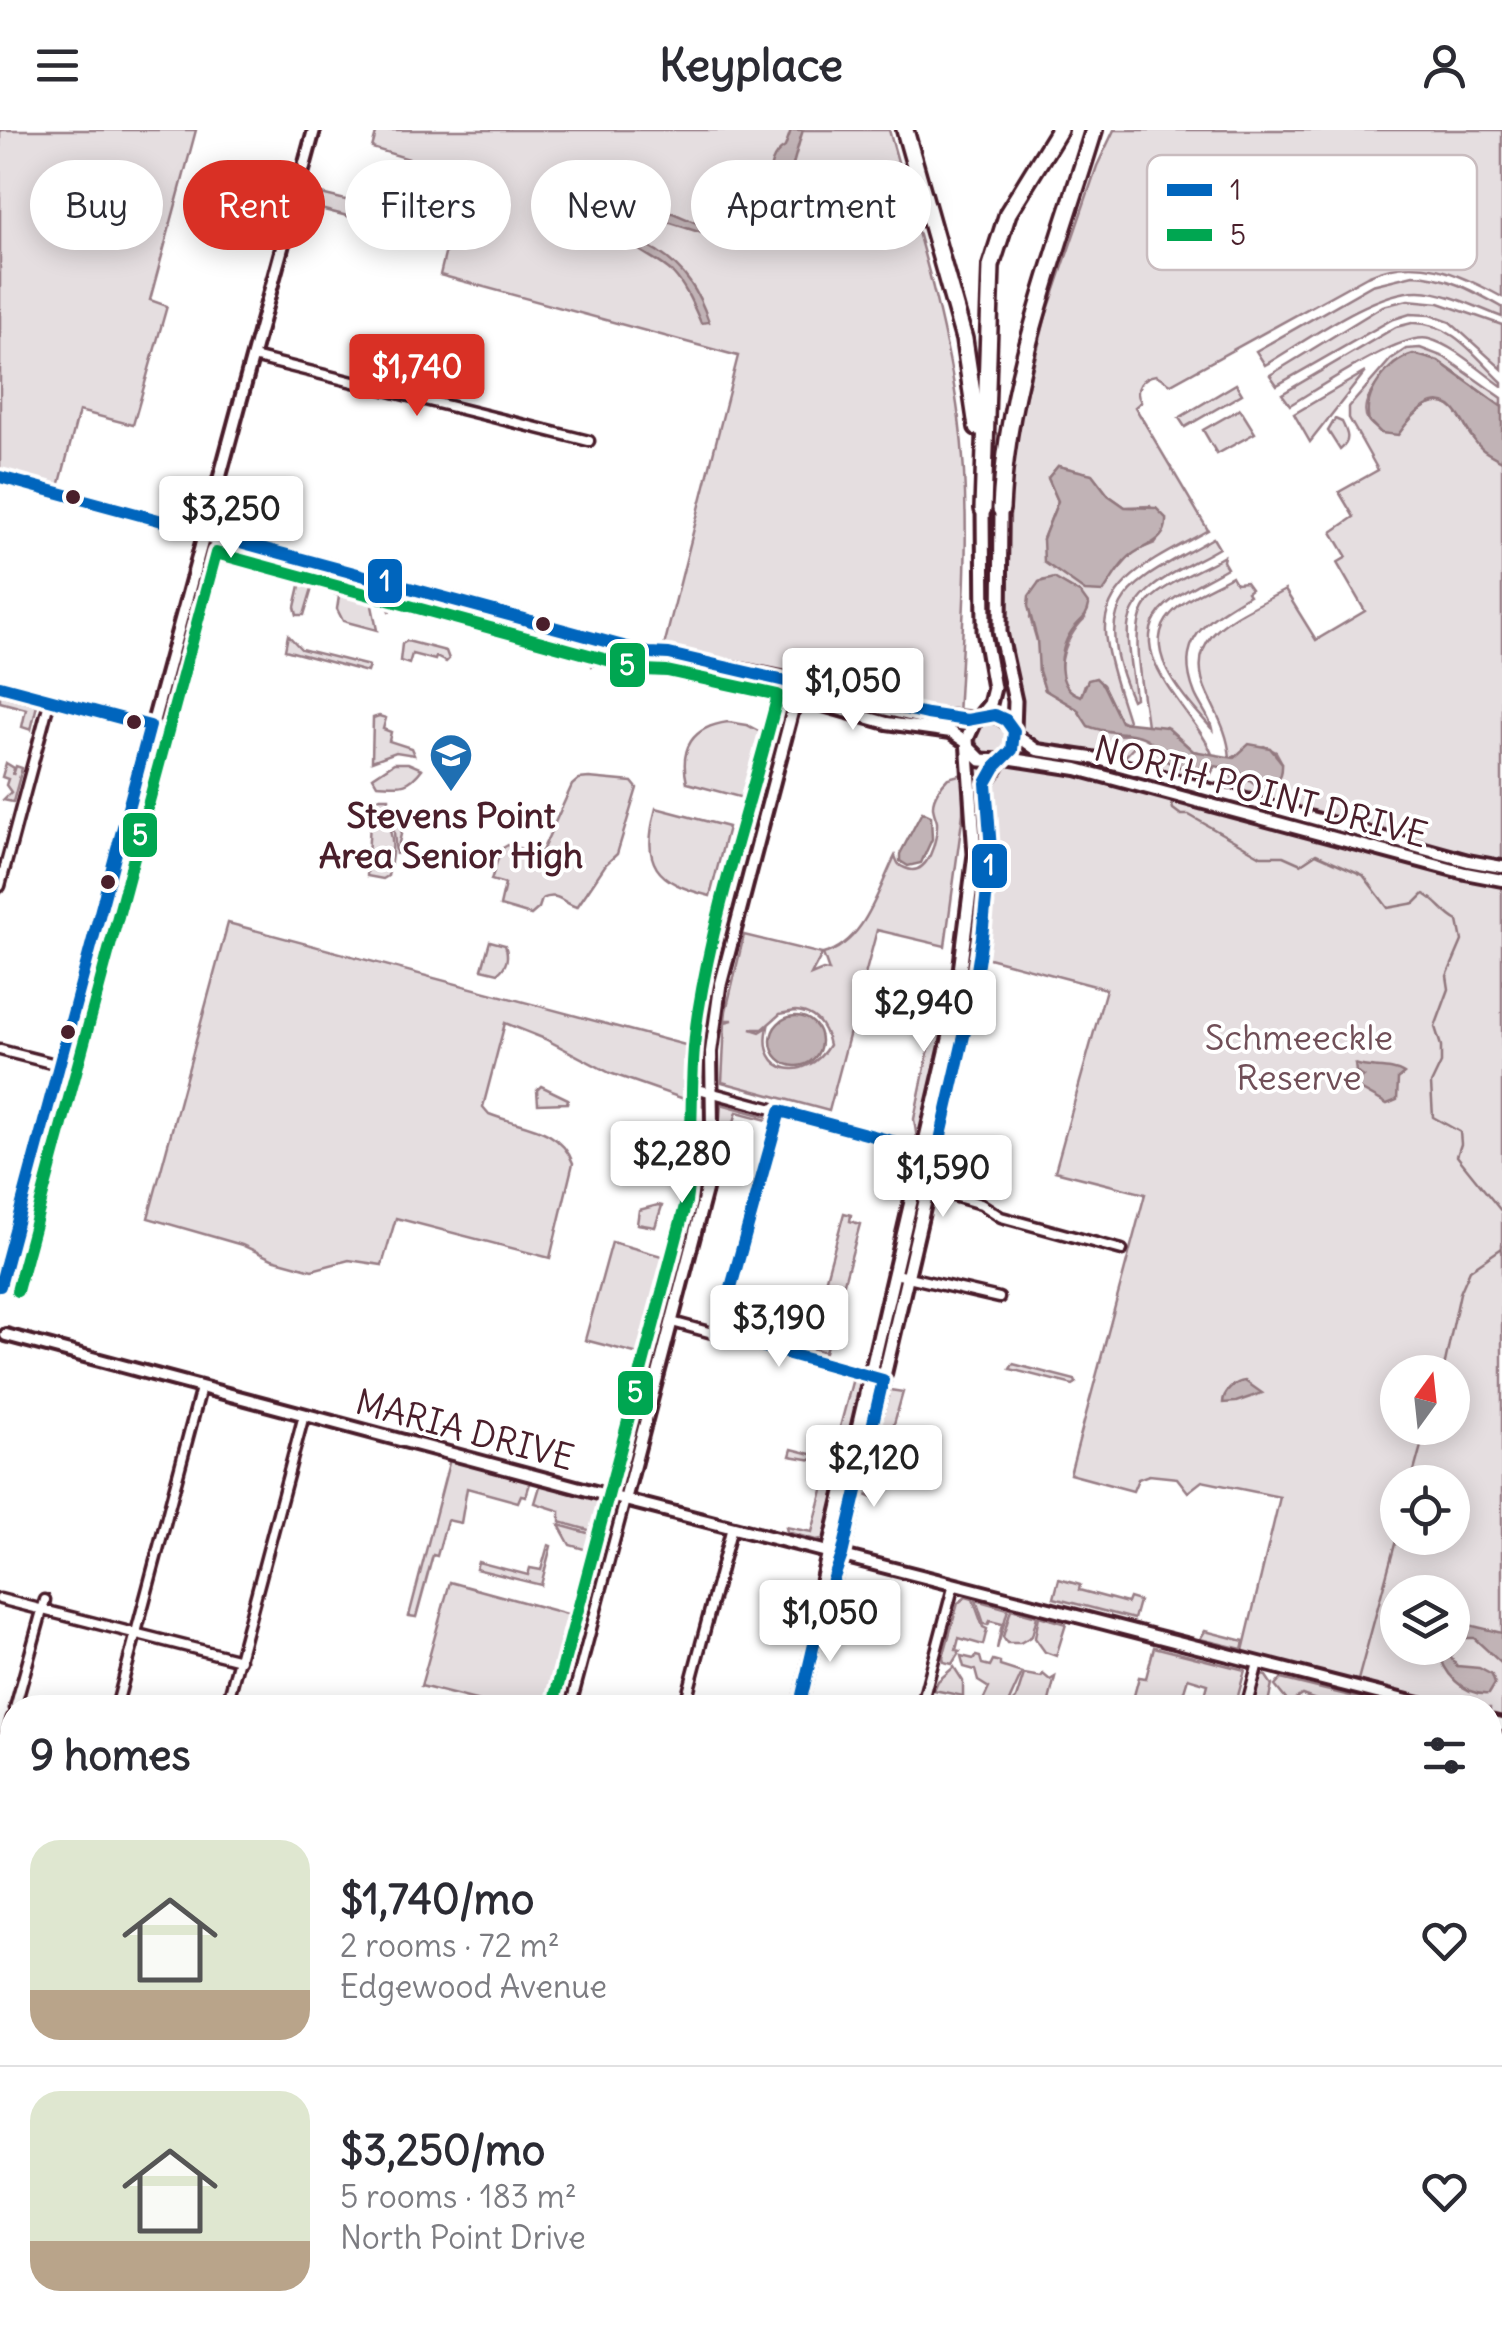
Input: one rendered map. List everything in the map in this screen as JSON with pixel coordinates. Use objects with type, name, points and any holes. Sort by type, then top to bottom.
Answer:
[{"type":"highway","points":[[905,130],[964,339],[978,440],[982,509]]},
{"type":"highway","points":[[982,509],[991,266],[1008,213],[1058,130]]},
{"type":"highway","points":[[1001,509],[1005,452],[1018,380],[1094,130]]},
{"type":"highway","points":[[1073,200],[1107,130]]},
{"type":"main road","points":[[931,1152],[954,1018],[975,854],[970,728],[990,704],[994,688],[984,631],[982,509]]},
{"type":"main road","points":[[802,1695],[821,1614],[820,1590],[836,1554],[931,1152],[973,997],[991,850],[986,783],[1014,745],[1015,733],[1015,701],[1000,632],[1001,509]]},
{"type":"main road","points":[[978,718],[1001,717],[1015,733]]},
{"type":"main road","points":[[968,745],[981,760],[1003,760]]},
{"type":"street","points":[[0,1286],[314,130]]},
{"type":"street","points":[[253,357],[590,442]]},
{"type":"street","points":[[0,477],[649,653],[887,723],[951,732],[968,745]]},
{"type":"street","points":[[649,653],[800,682],[928,714],[978,718]]},
{"type":"street","points":[[573,1695],[706,1190],[707,1091],[720,986],[800,682]]},
{"type":"street","points":[[0,686],[150,726]]},
{"type":"street","points":[[0,886],[50,699]]},
{"type":"street","name":"NORTH POINT DRIVE","points":[[1015,733],[1029,747],[1042,752],[1098,759],[1502,866]]},
{"type":"street","name":"NORTH POINT DRIVE","points":[[1003,760],[1086,772],[1465,874],[1502,880]]},
{"type":"street","points":[[0,1050],[60,1064]]},
{"type":"street","points":[[707,1091],[957,1159]]},
{"type":"street","points":[[947,1194],[980,1204],[1000,1217],[1122,1250]]},
{"type":"street","points":[[902,1276],[999,1298]]},
{"type":"street","points":[[672,1322],[877,1378]]},
{"type":"street","name":"MARIA DRIVE","points":[[2,1334],[625,1500],[1383,1695]]},
{"type":"street","points":[[119,1695],[201,1388]]},
{"type":"street","points":[[230,1695],[304,1415]]},
{"type":"street","points":[[687,1695],[732,1526]]},
{"type":"street","points":[[924,1695],[954,1584]]},
{"type":"street","points":[[0,1598],[44,1605],[240,1660]]},
{"type":"street","points":[[20,1695],[44,1605]]},
{"type":"street","points":[[1249,1695],[1258,1663]]},
{"type":"green space","points":[[0,130],[196,130],[188,160],[183,160],[183,178],[150,300],[167,306],[133,425],[79,411],[59,487],[0,471]]},
{"type":"green space","points":[[377,130],[889,130],[898,160],[691,160],[691,250],[923,250],[953,382],[963,456],[966,530],[958,716],[663,650],[738,356],[440,275],[446,250],[511,250],[511,160],[413,160],[372,148]]},
{"type":"green space","points":[[1114,130],[1502,130],[1502,297],[1439,270],[1477,270],[1477,155],[1147,155],[1147,270],[1382,270],[1171,384],[1156,375],[1140,384],[1141,402],[1135,407],[1208,530],[1137,572],[1111,601],[1106,641],[1129,724],[1119,719],[1103,685],[1085,684],[1081,696],[1064,682],[1061,671],[1065,648],[1085,618],[1081,594],[1055,581],[1039,582],[1030,617],[1045,690],[1120,735],[1132,734],[1134,747],[1121,761],[1046,748],[1021,733],[1007,638],[1011,475],[1018,426],[1046,316],[1097,166]],"holes":[[[1058,466],[1092,474],[1108,495],[1125,507],[1150,506],[1163,532],[1155,543],[1135,551],[1111,578],[1043,539],[1058,501],[1048,478]]]},
{"type":"green space","points":[[325,195],[345,200],[345,215],[325,210]]},
{"type":"green space","points":[[1413,275],[1437,278],[1470,290],[1502,307],[1502,317],[1440,294],[1401,293],[1340,319],[1265,365],[1256,351],[1372,285]]},
{"type":"green space","points":[[1408,300],[1439,303],[1502,325],[1502,369],[1450,322],[1410,314],[1391,320],[1277,385],[1270,375],[1383,306]]},
{"type":"green space","points":[[1412,323],[1451,334],[1502,386],[1448,347],[1429,339],[1416,339],[1380,352],[1290,405],[1282,394],[1396,327]]},
{"type":"green space","points":[[1420,348],[1444,357],[1502,398],[1502,407],[1438,361],[1394,364],[1368,398],[1366,413],[1381,433],[1401,430],[1420,410],[1444,403],[1459,415],[1478,443],[1502,461],[1502,863],[1233,791],[1231,768],[1258,787],[1278,781],[1282,763],[1276,752],[1264,746],[1230,758],[1201,672],[1202,655],[1220,628],[1285,590],[1316,640],[1365,611],[1337,563],[1347,557],[1332,532],[1354,517],[1339,492],[1378,470],[1349,418],[1349,407],[1391,359],[1406,349]]},
{"type":"green space","points":[[1365,372],[1310,442],[1294,414]]},
{"type":"green space","points":[[1236,384],[1242,394],[1185,427],[1179,418]]},
{"type":"green space","points":[[1240,409],[1255,433],[1217,454],[1203,430]]},
{"type":"green space","points":[[1335,419],[1342,422],[1347,434],[1346,444],[1340,450],[1328,431]]},
{"type":"green space","points":[[991,433],[1003,437],[996,621],[987,621]]},
{"type":"green space","points":[[1213,538],[1219,548],[1163,579],[1132,613],[1128,636],[1135,698],[1132,700],[1114,637],[1116,615],[1125,597],[1160,568]]},
{"type":"green space","points":[[1224,556],[1227,568],[1166,605],[1153,623],[1150,642],[1165,682],[1213,757],[1193,751],[1168,728],[1147,726],[1137,642],[1142,612],[1149,601]]},
{"type":"green space","points":[[310,570],[368,586],[377,630],[343,621],[335,590],[313,585],[304,615],[297,615],[295,607],[303,573]]},
{"type":"green space","points":[[1232,576],[1236,583],[1246,582],[1251,589],[1249,595],[1198,633],[1188,659],[1195,694],[1212,729],[1170,675],[1160,644],[1162,628],[1177,608]]},
{"type":"green space","points":[[392,592],[600,646],[603,657],[592,666],[590,660],[399,609],[389,611],[384,603],[386,595]]},
{"type":"green space","points":[[288,635],[301,649],[369,666],[367,672],[285,650]]},
{"type":"green space","points":[[407,641],[446,651],[449,659],[446,662],[412,654],[409,664],[400,661],[402,644]]},
{"type":"green space","points":[[814,693],[891,713],[969,722],[964,735],[935,723],[871,714]]},
{"type":"green space","points":[[0,695],[37,705],[31,730],[22,727],[26,709],[0,702]]},
{"type":"green space","points":[[373,718],[386,718],[383,729],[391,732],[389,741],[411,748],[414,755],[396,752],[372,761]]},
{"type":"green space","points":[[728,722],[760,732],[743,798],[687,783],[685,759],[691,741],[705,729]]},
{"type":"green space","points":[[991,724],[1005,733],[1006,739],[997,753],[991,754],[977,745],[976,739],[985,725]]},
{"type":"green space","points":[[1150,740],[1174,764],[1210,773],[1215,766],[1206,784],[1157,769],[1150,760]]},
{"type":"green space","points":[[972,759],[990,766],[982,785],[986,854],[967,1000],[960,1013],[979,844]]},
{"type":"green space","points":[[6,763],[14,768],[13,775],[16,766],[22,768],[13,802],[3,800],[11,792],[6,785],[8,779],[2,777]]},
{"type":"green space","points":[[394,763],[422,769],[407,783],[377,784],[373,777]]},
{"type":"green space","name":"Schmeeckle Reserve","points":[[1022,763],[1502,880],[1502,1695],[1386,1695],[1241,1659],[1280,1497],[1202,1481],[1188,1492],[1177,1478],[1149,1475],[1138,1479],[1133,1491],[1070,1474],[1145,1194],[1055,1171],[1106,989],[985,957],[993,866],[991,787],[1000,769]]},
{"type":"green space","points":[[963,774],[963,813],[945,946],[877,930],[829,1111],[722,1082],[725,1022],[733,1020],[725,1020],[726,1011],[744,935],[822,954],[811,975],[829,971],[823,954],[837,948],[859,928],[895,856],[900,866],[913,870],[920,868],[930,855],[937,829],[933,802],[948,778]],"holes":[[[795,1011],[818,1021],[829,1045],[820,1057],[797,1069],[777,1064],[770,1055],[768,1027],[760,1032],[751,1029],[763,1029],[780,1014]]]},
{"type":"green space","points":[[589,778],[632,782],[637,788],[617,854],[577,907],[553,896],[542,899],[531,915],[500,906],[505,884],[491,880],[501,849],[508,845],[542,851],[572,785]]},
{"type":"green space","points":[[374,798],[389,798],[389,817],[404,822],[396,855],[394,832]]},
{"type":"green space","points":[[374,806],[392,838],[388,876],[383,879],[367,876]]},
{"type":"green space","points":[[656,808],[728,827],[710,896],[676,884],[657,868],[650,844]]},
{"type":"green space","points":[[228,923],[704,1050],[704,1075],[696,1083],[704,1106],[610,1073],[505,1023],[483,1107],[489,1114],[549,1135],[567,1151],[573,1163],[550,1258],[396,1218],[382,1265],[349,1260],[312,1270],[148,1218]]},
{"type":"green space","points":[[490,941],[505,945],[506,949],[505,964],[498,973],[482,969]]},
{"type":"green space","points":[[935,1020],[944,1022],[946,1028],[922,1136],[917,1139],[914,1119]]},
{"type":"green space","points":[[541,1086],[568,1099],[567,1103],[538,1104],[537,1090]]},
{"type":"green space","points":[[721,1104],[773,1121],[770,1126],[771,1121],[737,1112],[722,1162],[717,1157]]},
{"type":"green space","points":[[662,1206],[655,1227],[637,1224],[639,1210]]},
{"type":"green space","points":[[844,1213],[851,1215],[850,1221],[860,1224],[825,1352],[807,1347]]},
{"type":"green space","points":[[612,1242],[676,1260],[650,1357],[585,1340]]},
{"type":"green space","points":[[1013,1364],[1075,1380],[1076,1383],[1010,1369]]},
{"type":"green space","points":[[850,1376],[864,1382],[827,1538],[816,1540],[787,1532],[786,1527],[812,1532],[830,1463],[790,1456],[792,1449],[823,1457],[825,1451],[833,1453],[852,1382]]},
{"type":"green space","points":[[890,1390],[903,1392],[873,1498],[864,1490]]},
{"type":"green space","points":[[450,1459],[531,1480],[526,1496],[521,1495],[518,1502],[467,1488],[461,1523],[447,1520],[416,1617],[409,1616]]},
{"type":"green space","points":[[541,1483],[616,1503],[610,1536],[560,1522],[560,1511],[535,1503]]},
{"type":"green space","points":[[559,1525],[609,1539],[605,1555],[570,1545]]},
{"type":"green space","points":[[548,1545],[551,1546],[541,1585],[476,1569],[478,1562],[528,1575],[530,1568],[541,1570]]},
{"type":"green space","points":[[594,1558],[604,1560],[593,1600],[584,1598]]},
{"type":"green space","points":[[1059,1579],[1080,1585],[1079,1590],[1127,1603],[1129,1598],[1139,1601],[1134,1619],[1054,1598]]},
{"type":"green space","points":[[450,1582],[578,1617],[558,1695],[456,1695],[421,1686]]},
{"type":"green space","points":[[966,1597],[973,1599],[987,1629],[983,1645],[959,1638],[956,1650],[960,1651],[952,1664],[944,1662],[958,1603]]},
{"type":"green space","points":[[976,1600],[1008,1609],[997,1649],[1002,1624],[984,1624]]},
{"type":"green space","points":[[1011,1609],[1037,1616],[1032,1636],[1020,1643],[1007,1643],[1003,1637]]},
{"type":"green space","points":[[1039,1616],[1066,1624],[1056,1656],[1045,1652],[1035,1638]]},
{"type":"green space","points":[[1205,1631],[1244,1641],[1242,1649],[1200,1639]]},
{"type":"green space","points":[[1154,1647],[1245,1670],[1238,1695],[1205,1695],[1208,1684],[1188,1678],[1183,1695],[1134,1695],[1139,1677],[1146,1678]]},
{"type":"green space","points":[[961,1656],[976,1656],[982,1664],[990,1666],[993,1660],[1022,1673],[1012,1695],[986,1695],[989,1688],[978,1681],[975,1670],[964,1667]]},
{"type":"green space","points":[[954,1667],[963,1681],[963,1695],[934,1690]]},
{"type":"green space","points":[[1024,1674],[1043,1674],[1050,1680],[1055,1677],[1050,1695],[1017,1695]]},
{"type":"green space","points":[[1260,1674],[1266,1676],[1272,1685],[1270,1695],[1254,1695]]},
{"type":"green space","points":[[1281,1679],[1346,1695],[1282,1695],[1275,1686]]},
{"type":"shaded area","points":[[791,130],[803,130],[794,160],[774,160],[785,147]]},
{"type":"shaded area","points":[[671,212],[691,220],[691,229],[671,223]]},
{"type":"shaded area","points":[[640,250],[654,250],[676,265],[701,301],[709,322],[701,323],[678,278]]},
{"type":"shaded area","points":[[1413,354],[1438,361],[1502,407],[1502,461],[1482,449],[1459,416],[1442,403],[1417,412],[1398,435],[1381,433],[1369,421],[1369,400],[1379,380]]},
{"type":"shaded area","points":[[1058,466],[1092,474],[1108,495],[1125,507],[1156,508],[1166,518],[1159,538],[1128,558],[1103,592],[1085,591],[1044,562],[1043,539],[1058,501],[1048,478]]},
{"type":"shaded area","points":[[1054,578],[1081,594],[1089,605],[1063,649],[1063,678],[1073,692],[1081,696],[1088,680],[1096,678],[1121,722],[1166,727],[1193,751],[1234,758],[1249,744],[1270,748],[1282,763],[1277,782],[1258,787],[1237,770],[1215,766],[1204,774],[1173,765],[1143,737],[1088,726],[1077,709],[1045,690],[1028,606],[1029,596],[1039,582]]},
{"type":"shaded area","points":[[922,812],[931,816],[932,839],[921,863],[908,866],[900,861],[900,854]]},
{"type":"shaded area","points":[[786,1017],[806,1017],[820,1031],[820,1051],[806,1065],[786,1065],[772,1051],[772,1031]]},
{"type":"shaded area","points":[[1355,1064],[1404,1074],[1398,1079],[1397,1100],[1387,1104],[1362,1090],[1344,1088],[1345,1081],[1364,1077],[1356,1072]]},
{"type":"shaded area","points":[[1245,1381],[1262,1393],[1223,1403],[1230,1388]]},
{"type":"shaded area","points":[[1470,1625],[1502,1633],[1502,1664],[1470,1638]]},
{"type":"shaded area","points":[[1445,1666],[1479,1668],[1492,1675],[1495,1684],[1489,1694],[1471,1691],[1456,1681]]},
{"type":"waterway","points":[[1171,801],[1173,809],[1181,815],[1189,815],[1261,856],[1283,856],[1301,864],[1316,854],[1363,875],[1388,908],[1415,903],[1424,894],[1458,921],[1462,941],[1447,976],[1449,989],[1435,1027],[1441,1063],[1431,1084],[1433,1117],[1460,1132],[1457,1156],[1502,1212]]},
{"type":"waterway","points":[[1447,1355],[1460,1293],[1470,1270],[1502,1248]]},
{"type":"waterway","points":[[1416,1465],[1421,1445]]},
{"type":"waterway","points":[[1358,1680],[1392,1555]]},
{"type":"transit line","name":"1","points":[[0,477],[649,653],[669,654],[927,714],[967,720],[995,715],[1006,720],[1014,731],[1012,750],[986,783],[991,850],[982,937],[973,997],[937,1153],[780,1111],[718,1334],[883,1380],[842,1555],[821,1614],[802,1695]]},
{"type":"transit line","name":"5","points":[[17,1291],[216,553],[644,670],[667,671],[778,695],[705,973],[695,1037],[686,1202],[555,1695]]},
{"type":"transit line","name":"1","points":[[0,686],[150,726],[0,1286]]},
{"type":"place","name":"Stevens Point Area Senior High","points":[[451,793]]}]
